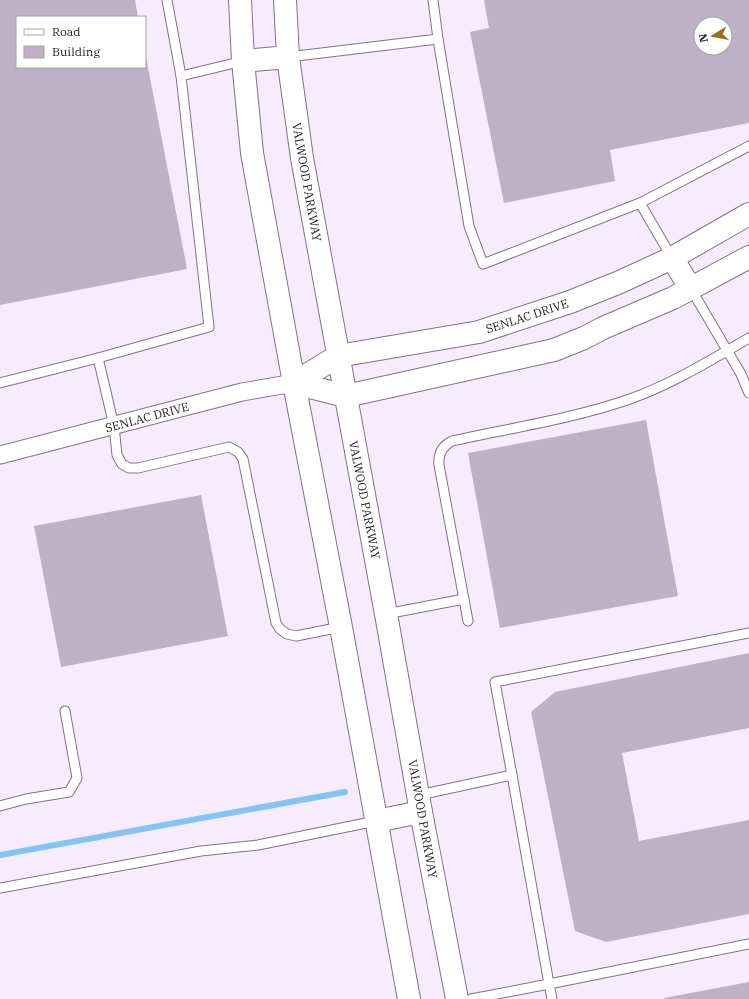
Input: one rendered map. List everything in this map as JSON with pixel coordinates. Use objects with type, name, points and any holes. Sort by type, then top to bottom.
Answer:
[{"type":"main road","points":[[240,0],[243,61],[252,153],[409,999]]},
{"type":"main road","name":"VALWOOD PARKWAY","points":[[285,0],[288,57],[302,158],[457,999]]},
{"type":"main road","points":[[243,61],[288,57]]},
{"type":"main road","name":"SENLAC DRIVE","points":[[294,383],[338,356],[479,332],[570,302],[620,282],[672,258],[749,214]]},
{"type":"main road","name":"SENLAC DRIVE","points":[[294,383],[346,396],[554,350],[673,298],[749,257]]},
{"type":"main road","points":[[672,258],[690,289]]},
{"type":"main road","points":[[376,821],[420,804]]},
{"type":"street","name":"SENLAC DRIVE","points":[[0,455],[242,392],[294,383]]},
{"type":"lane","points":[[0,383],[98,358],[209,327],[181,76],[167,0]]},
{"type":"lane","points":[[433,0],[468,226],[483,264],[640,203],[749,146]]},
{"type":"lane","points":[[288,57],[438,39]]},
{"type":"lane","points":[[181,76],[243,61]]},
{"type":"lane","points":[[640,203],[672,258]]},
{"type":"lane","points":[[690,289],[741,374],[749,393]]},
{"type":"lane","points":[[468,621],[439,465],[440,452],[447,443],[572,416],[631,398],[678,378],[749,338]]},
{"type":"lane","points":[[98,358],[114,426],[117,455],[122,464],[129,468],[138,468],[229,447],[238,452],[243,459],[274,613],[280,629],[287,634],[296,636],[341,627]]},
{"type":"lane","points":[[386,614],[464,599]]},
{"type":"lane","points":[[552,999],[495,682],[749,633]]},
{"type":"lane","points":[[0,806],[70,792],[77,778],[64,711]]},
{"type":"lane","points":[[420,804],[512,775]]},
{"type":"lane","points":[[0,888],[202,851],[258,846],[376,821]]},
{"type":"lane","points":[[471,999],[749,944]]},
{"type":"building","points":[[0,0],[135,0],[138,16],[16,16],[16,68],[146,68],[146,57],[187,269],[0,305]]},
{"type":"building","points":[[484,0],[749,0],[749,123],[610,150],[615,181],[504,203],[470,32],[489,28]]},
{"type":"building","points":[[646,420],[678,596],[500,628],[468,453]]},
{"type":"building","points":[[201,495],[228,636],[61,667],[34,526]]},
{"type":"building","points":[[749,653],[749,728],[622,753],[639,841],[749,820],[749,914],[606,942],[575,931],[531,712],[555,692]]},
{"type":"building","points":[[749,982],[749,999],[664,999],[664,998]]},
{"type":"waterway","points":[[0,855],[345,792]]}]
